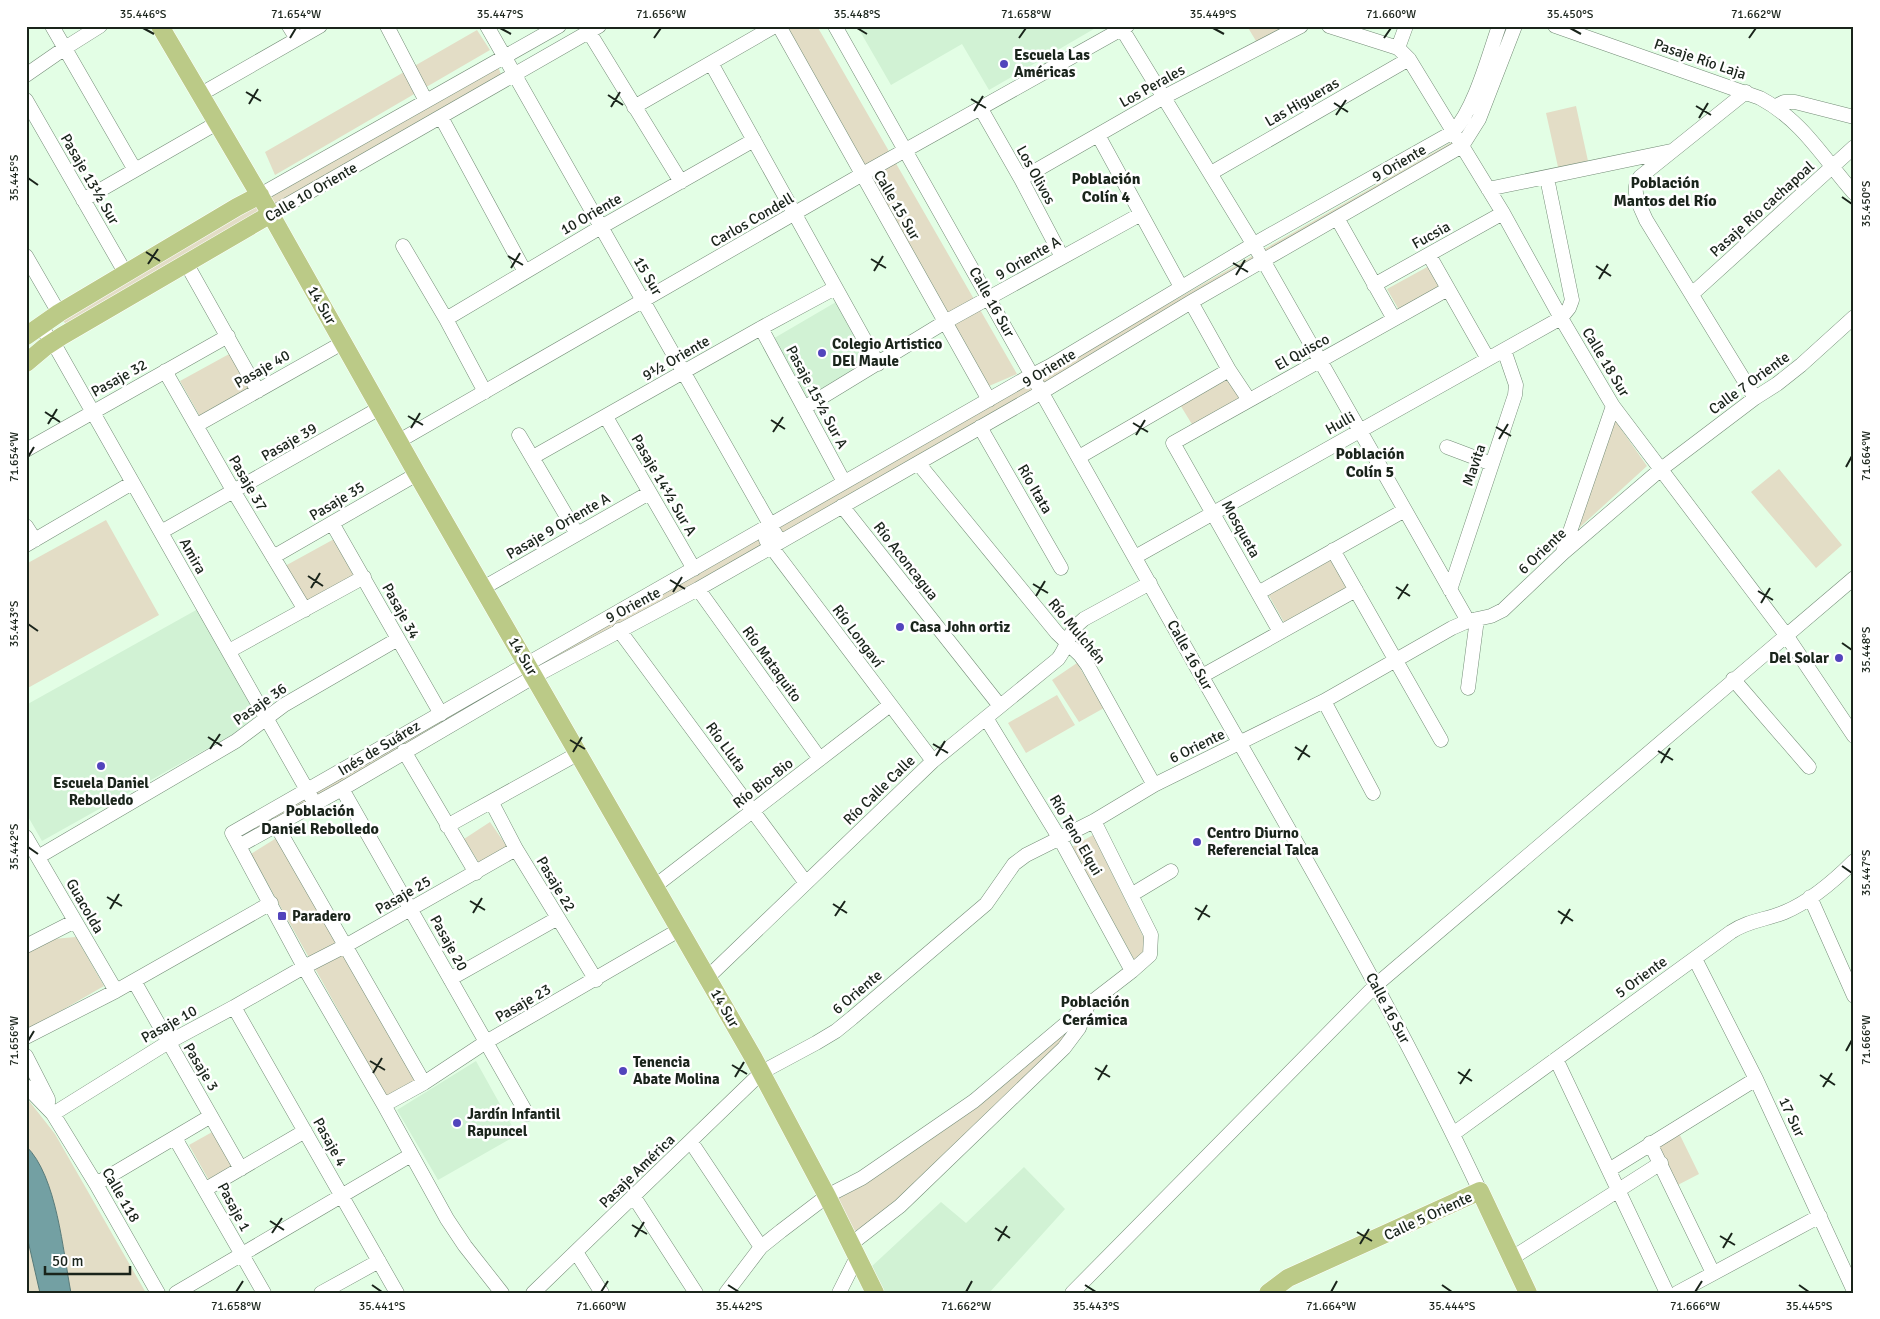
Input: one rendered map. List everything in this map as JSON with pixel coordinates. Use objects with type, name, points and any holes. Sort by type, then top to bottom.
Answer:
[{"type":"main road","name":"14 Sur","points":[[160,26],[271,214],[417,474],[762,1072],[875,1293]]},
{"type":"main road","name":"Calle 10 Oriente","points":[[33,331],[59,313],[238,207],[260,196]]},
{"type":"main road","name":"Calle 10 Oriente","points":[[26,363],[53,342],[271,214]]},
{"type":"main road","name":"Calle 16 Sur","points":[[1480,1192],[1528,1293]]},
{"type":"main road","name":"Calle 5 Oriente","points":[[1268,1293],[1288,1278],[1480,1192]]},
{"type":"street","points":[[52,26],[134,170]]},
{"type":"street","points":[[26,75],[100,26]]},
{"type":"street","points":[[289,26],[297,40]]},
{"type":"street","points":[[201,94],[320,26]]},
{"type":"street","points":[[387,26],[426,101]]},
{"type":"street","name":"15 Sur","points":[[487,26],[644,301],[764,527]]},
{"type":"street","name":"Calle 10 Oriente","points":[[260,196],[559,26]]},
{"type":"street","points":[[634,107],[777,26]]},
{"type":"street","name":"Calle 15 Sur","points":[[777,26],[989,400]]},
{"type":"street","name":"Calle 16 Sur","points":[[835,26],[1080,457],[1376,985],[1453,1134],[1480,1192]]},
{"type":"street","name":"Los Perales","points":[[1021,179],[1164,97],[1301,26]]},
{"type":"street","name":"Calle 18 Sur","points":[[1329,26],[1398,48],[1409,58],[1503,213],[1561,318],[1613,406],[1786,635],[1854,736]]},
{"type":"street","points":[[1398,48],[1406,26]]},
{"type":"street","name":"9 Oriente","points":[[531,670],[764,527],[1050,366],[1254,244],[1453,132],[1461,124],[1471,104],[1499,26]]},
{"type":"street","name":"9 Oriente","points":[[531,670],[619,630],[698,589],[1042,392],[1191,302],[1462,146],[1480,119],[1515,26]]},
{"type":"street","name":"Pasaje Río Laja","points":[[1555,26],[1746,92],[1776,106],[1793,120],[1854,193]]},
{"type":"street","points":[[1124,28],[1264,260],[1450,590],[1472,620],[1468,688]]},
{"type":"street","name":"Carlos Condell","points":[[399,441],[793,214],[1124,28]]},
{"type":"street","points":[[594,29],[634,107],[681,182]]},
{"type":"street","name":"Calle 10 Oriente","points":[[271,214],[594,29]]},
{"type":"street","name":"Las Higueras","points":[[1211,173],[1409,58]]},
{"type":"street","points":[[711,63],[793,214],[878,364]]},
{"type":"street","points":[[1746,92],[1640,176],[1636,182],[1636,193],[1646,220],[1755,398]]},
{"type":"street","name":"Pasaje 13½ Sur","points":[[26,100],[126,274]]},
{"type":"street","points":[[1776,106],[1784,102],[1795,102],[1854,117]]},
{"type":"street","name":"Los Olivos","points":[[981,109],[1062,257]]},
{"type":"street","points":[[441,117],[525,272]]},
{"type":"street","points":[[83,200],[217,123]]},
{"type":"street","points":[[379,129],[389,147]]},
{"type":"street","points":[[1098,135],[1181,287]]},
{"type":"street","name":"10 Oriente","points":[[446,319],[601,227],[754,140]]},
{"type":"street","name":"Pasaje Río cachapoal","points":[[1692,294],[1854,147]]},
{"type":"street","points":[[1488,189],[1674,150]]},
{"type":"street","points":[[1547,178],[1572,300],[1569,308],[1561,318]]},
{"type":"street","points":[[1356,188],[1364,202]]},
{"type":"street","name":"Fucsia","points":[[1374,285],[1503,213]]},
{"type":"street","name":"9 Oriente A","points":[[804,408],[945,322],[1141,214]]},
{"type":"street","points":[[1337,218],[1394,319]]},
{"type":"street","points":[[403,246],[446,319],[485,392]]},
{"type":"street","points":[[26,256],[59,313]]},
{"type":"street","points":[[1429,256],[1488,359]]},
{"type":"street","points":[[186,263],[258,391]]},
{"type":"street","name":"9½ Oriente","points":[[533,457],[760,328],[835,288]]},
{"type":"street","name":"El Quisco","points":[[1173,443],[1448,289]]},
{"type":"street","points":[[1191,302],[1229,370],[1249,400]]},
{"type":"street","points":[[1152,304],[1160,321]]},
{"type":"street","name":"Calle 7 Oriente","points":[[1660,470],[1755,398],[1777,384],[1854,317]]},
{"type":"street","name":"Hulli","points":[[1135,557],[1561,318]]},
{"type":"street","name":"Pasaje 15½ Sur A","points":[[760,328],[844,482]]},
{"type":"street","name":"Amira","points":[[33,331],[53,342],[315,804]]},
{"type":"street","name":"Pasaje 32","points":[[26,450],[228,336]]},
{"type":"street","name":"Pasaje 40","points":[[197,425],[344,342]]},
{"type":"street","name":"Mavita","points":[[1450,590],[1516,390],[1504,350]]},
{"type":"street","points":[[1080,457],[1229,370]]},
{"type":"street","name":"Pasaje 37","points":[[165,371],[234,492],[305,610]]},
{"type":"street","points":[[1563,553],[1613,406]]},
{"type":"street","name":"Pasaje 39","points":[[162,532],[380,408]]},
{"type":"street","name":"Pasaje 14½ Sur A","points":[[606,417],[694,569]]},
{"type":"street","name":"Río Itata","points":[[980,427],[1061,568]]},
{"type":"street","points":[[519,435],[577,534]]},
{"type":"street","name":"Mosqueta","points":[[1173,443],[1280,632]]},
{"type":"street","points":[[1447,447],[1492,464]]},
{"type":"street","name":"Río Mulchén","points":[[918,463],[1056,633],[1080,654],[1154,786]]},
{"type":"street","name":"6 Oriente","points":[[762,1072],[836,1031],[986,904],[1020,859],[1094,821],[1154,786],[1324,701],[1452,628],[1472,620],[1491,616],[1502,610],[1563,553],[1660,470]]},
{"type":"street","name":"Pasaje 35","points":[[273,557],[417,474]]},
{"type":"street","points":[[26,526],[31,542],[132,483]]},
{"type":"street","name":"Pasaje 9 Oriente A","points":[[483,588],[649,493]]},
{"type":"street","name":"Río Aconcagua","points":[[842,506],[1000,706]]},
{"type":"street","points":[[1258,593],[1405,510]]},
{"type":"street","name":"Pasaje 34","points":[[332,524],[441,714]]},
{"type":"street","name":"Río Longaví","points":[[764,527],[890,705],[933,761]]},
{"type":"street","points":[[1333,550],[1441,740]]},
{"type":"street","points":[[228,651],[364,577]]},
{"type":"street","points":[[1072,1293],[1376,985],[1854,578]]},
{"type":"street","name":"Río Calle Calle","points":[[707,978],[933,761],[1052,664],[1064,652],[1070,633],[1084,619],[1150,583]]},
{"type":"street","name":"Río Mataquito","points":[[698,589],[820,759]]},
{"type":"street","points":[[1202,676],[1356,590]]},
{"type":"street","name":"Río Lluta","points":[[619,630],[806,883]]},
{"type":"street","name":"Pasaje 36","points":[[38,857],[236,741],[284,705],[398,639]]},
{"type":"street","name":"Inés de Suárez","points":[[235,839],[308,790],[441,714],[531,670]]},
{"type":"street","name":"Inés de Suárez","points":[[235,839],[276,825],[342,789],[531,670]]},
{"type":"street","points":[[1734,680],[1809,767]]},
{"type":"street","points":[[1324,701],[1373,793]]},
{"type":"street","name":"Río Bio-Bio","points":[[655,886],[890,705]]},
{"type":"street","name":"Río Teno Elqui","points":[[986,718],[1060,839],[1132,971]]},
{"type":"street","points":[[404,751],[476,873]]},
{"type":"street","points":[[447,826],[579,754]]},
{"type":"street","name":"Pasaje 20","points":[[342,789],[527,1114]]},
{"type":"street","name":"Pasaje 22","points":[[492,803],[516,849],[596,980]]},
{"type":"street","points":[[726,1293],[761,1247],[827,1196],[862,1178],[974,1101],[1150,955],[1151,935],[1094,821]]},
{"type":"street","points":[[276,825],[424,1083]]},
{"type":"street","name":"Guacolda","points":[[27,839],[116,991]]},
{"type":"street","points":[[235,839],[304,967],[447,1219],[465,1246],[502,1293]]},
{"type":"street","name":"Pasaje 25","points":[[304,967],[347,946],[516,849]]},
{"type":"street","name":"5 Oriente","points":[[1453,1134],[1739,927],[1757,919],[1786,911],[1810,897],[1854,861]]},
{"type":"street","points":[[1131,895],[1171,871]]},
{"type":"street","points":[[1810,897],[1854,996]]},
{"type":"street","points":[[26,1037],[116,991],[271,903]]},
{"type":"street","points":[[450,978],[558,918]]},
{"type":"street","points":[[26,946],[75,921]]},
{"type":"street","name":"Pasaje 23","points":[[384,1105],[424,1083],[486,1042],[596,980],[679,930]]},
{"type":"street","name":"17 Sur","points":[[1695,959],[1756,1079],[1854,1291]]},
{"type":"street","name":"Pasaje 10","points":[[51,1112],[167,1042],[304,967]]},
{"type":"street","name":"Pasaje 3","points":[[134,981],[241,1169]]},
{"type":"street","points":[[840,1293],[854,1251],[1064,1048],[1080,1028],[1088,1005]]},
{"type":"street","name":"Pasaje 4","points":[[234,1007],[397,1293]]},
{"type":"street","name":"Calle 118","points":[[26,1056],[48,1098],[51,1112],[96,1184],[158,1293]]},
{"type":"street","points":[[1556,1059],[1667,1293]]},
{"type":"street","name":"Pasaje América","points":[[533,1293],[762,1072]]},
{"type":"street","points":[[1608,1170],[1756,1079]]},
{"type":"street","points":[[26,1086],[51,1112]]},
{"type":"street","points":[[96,1184],[211,1116]]},
{"type":"street","points":[[206,1189],[305,1131]]},
{"type":"street","name":"Pasaje 1","points":[[175,1138],[264,1293]]},
{"type":"street","points":[[690,1142],[761,1247]]},
{"type":"street","points":[[1650,1143],[1713,1273]]},
{"type":"street","points":[[176,1293],[411,1156]]},
{"type":"street","points":[[1512,1258],[1661,1163]]},
{"type":"street","points":[[634,1196],[696,1293]]},
{"type":"street","points":[[1677,1293],[1820,1216]]},
{"type":"street","points":[[576,1252],[602,1293]]},
{"type":"street","points":[[321,1293],[379,1261]]},
{"type":"shaded area","points":[[784,26],[817,26],[1017,374],[989,386]]},
{"type":"shaded area","name":"Escuela Las Américas","points":[[857,26],[1099,26],[989,90],[962,44],[891,85]]},
{"type":"shaded area","points":[[1247,26],[1301,26],[1259,46]]},
{"type":"shaded area","points":[[477,30],[490,50],[275,175],[265,152]]},
{"type":"shaded area","points":[[497,64],[502,77],[70,329],[60,317]]},
{"type":"shaded area","points":[[1576,106],[1588,161],[1558,167],[1546,113]]},
{"type":"shaded area","points":[[1452,142],[1457,151],[242,847],[236,836]]},
{"type":"shaded area","points":[[1429,266],[1440,286],[1399,310],[1387,289]]},
{"type":"shaded area","name":"Colegio Artistico DEl Maule","points":[[836,302],[874,366],[809,404],[771,340]]},
{"type":"shaded area","points":[[231,353],[254,394],[203,422],[180,381]]},
{"type":"shaded area","points":[[1229,375],[1242,399],[1193,426],[1179,403]]},
{"type":"shaded area","points":[[1614,419],[1647,466],[1579,528]]},
{"type":"shaded area","points":[[1779,469],[1842,545],[1816,568],[1751,492]]},
{"type":"shaded area","points":[[106,520],[159,615],[26,689],[26,564]]},
{"type":"shaded area","points":[[336,538],[359,579],[308,607],[285,566]]},
{"type":"shaded area","points":[[1333,557],[1353,588],[1285,624],[1268,594]]},
{"type":"shaded area","name":"Escuela Daniel Rebolledo","points":[[198,609],[260,719],[42,841],[26,813],[26,705]]},
{"type":"shaded area","points":[[1077,663],[1104,708],[1079,722],[1052,680]]},
{"type":"shaded area","points":[[1057,695],[1075,725],[1026,753],[1008,723]]},
{"type":"shaded area","points":[[490,822],[508,848],[481,866],[464,839]]},
{"type":"shaded area","points":[[1093,835],[1145,940],[1145,955],[1136,963],[1072,847]]},
{"type":"shaded area","points":[[278,837],[420,1085],[389,1101],[251,854]]},
{"type":"shaded area","points":[[76,937],[104,986],[26,1031],[26,953],[53,939]]},
{"type":"shaded area","points":[[1082,1013],[1076,1028],[898,1204],[850,1234],[833,1199]]},
{"type":"shaded area","name":"Jardín Infantil Rapuncel","points":[[476,1061],[517,1135],[438,1180],[397,1110]]},
{"type":"shaded area","points":[[26,1097],[55,1134],[146,1293],[26,1293]]},
{"type":"shaded area","points":[[1676,1127],[1699,1174],[1672,1188],[1650,1143]]},
{"type":"shaded area","points":[[214,1131],[236,1170],[211,1184],[189,1145]]},
{"type":"shaded area","points":[[1024,1167],[1065,1209],[989,1293],[882,1293],[870,1268],[941,1202],[966,1223]]},
{"type":"water","points":[[26,1146],[37,1159],[52,1195],[71,1293],[40,1293],[26,1232]]},
{"type":"place","name":"Escuela Las Américas","points":[[1004,64]]},
{"type":"place","name":"Colegio Artistico DEl Maule","points":[[822,353]]},
{"type":"place","name":"Casa John ortiz","points":[[900,627]]},
{"type":"place","name":"Del Solar","points":[[1839,658]]},
{"type":"place","name":"Escuela Daniel Rebolledo","points":[[101,766]]},
{"type":"place","name":"Centro Diurno Referencial Talca","points":[[1197,842]]},
{"type":"place","name":"Paradero","points":[[282,916]]},
{"type":"place","name":"Tenencia Abate Molina","points":[[623,1071]]},
{"type":"place","name":"Jardín Infantil Rapuncel","points":[[457,1123]]},
{"type":"district","name":"Población Colín 4","points":[[1106,188]]},
{"type":"district","name":"Población Mantos del Río","points":[[1665,192]]},
{"type":"district","name":"Población Colín 5","points":[[1370,463]]},
{"type":"district","name":"Población Daniel Rebolledo","points":[[320,820]]},
{"type":"district","name":"Población Cerámica","points":[[1095,1011]]}]
